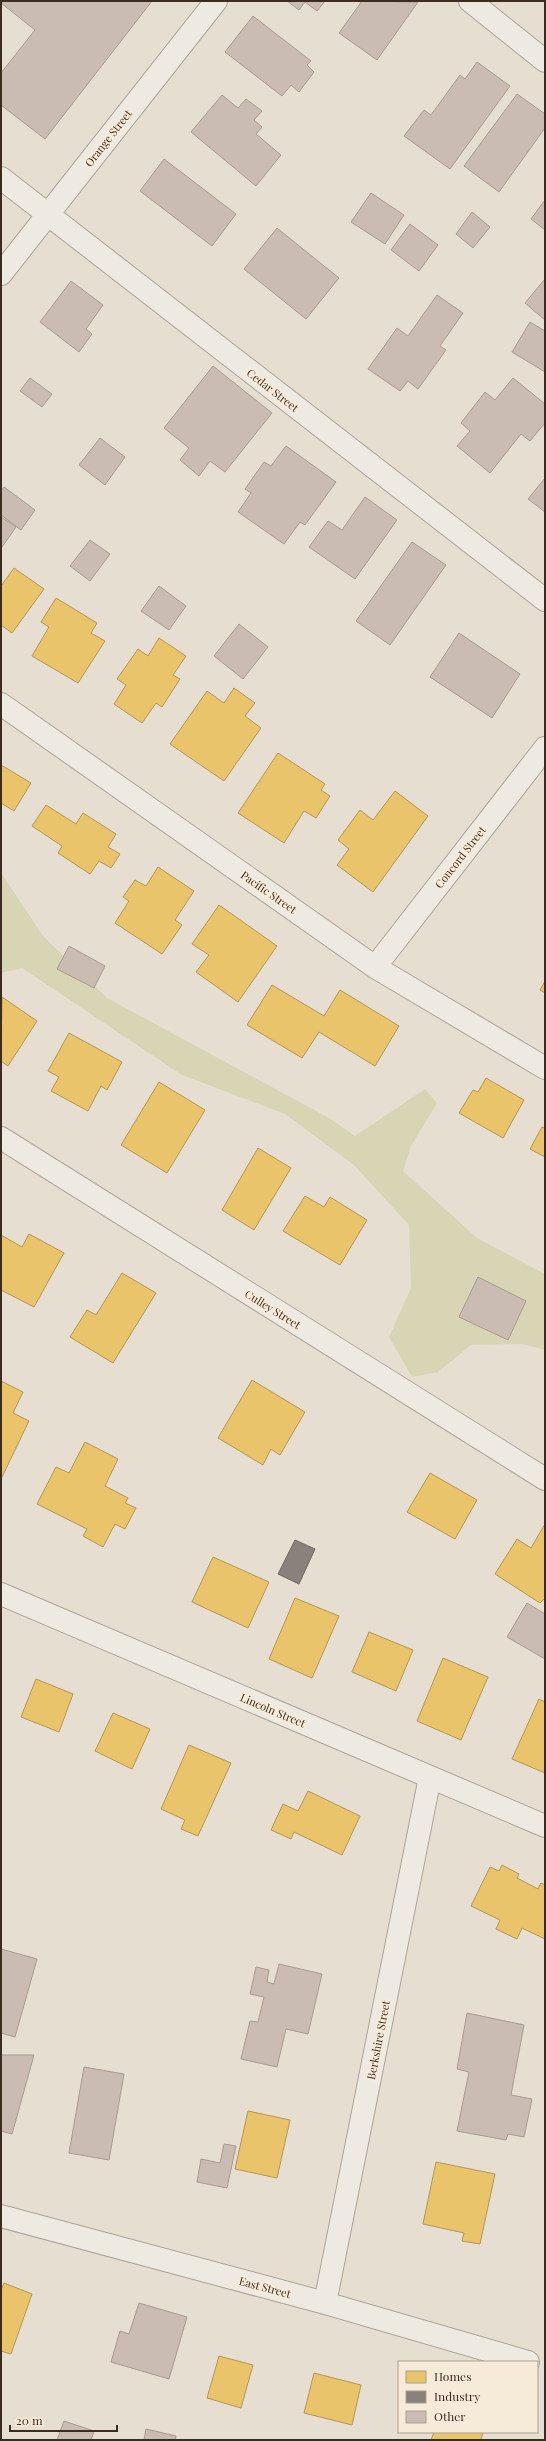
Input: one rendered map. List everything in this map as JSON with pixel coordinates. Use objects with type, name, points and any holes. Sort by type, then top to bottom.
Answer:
[{"type":"street","name":"Orange Street","points":[[1,274],[216,1]]},
{"type":"street","points":[[470,1],[545,60]]},
{"type":"street","name":"Cedar Street","points":[[1,178],[545,600]]},
{"type":"street","name":"Pacific Street","points":[[1,704],[375,966],[545,1068]]},
{"type":"street","name":"Concord Street","points":[[375,966],[545,748]]},
{"type":"street","name":"Culley Street","points":[[1,1138],[545,1479]]},
{"type":"street","name":"Lincoln Street","points":[[1,1594],[545,1826]]},
{"type":"street","name":"Berkshire Street","points":[[325,2303],[430,1777]]},
{"type":"street","name":"East Street","points":[[1,2216],[325,2303],[525,2361]]},
{"type":"shaded area","points":[[1,873],[43,936],[107,998],[329,1118],[355,1136],[425,1089],[437,1103],[411,1146],[403,1171],[477,1238],[545,1274],[545,1350],[521,1344],[471,1345],[438,1372],[412,1377],[389,1337],[411,1288],[409,1225],[354,1165],[285,1114],[182,1075],[22,968],[1,973]]},
{"type":"building: Homes","points":[[14,568],[44,589],[12,633],[1,625],[1,586]]},
{"type":"building: Homes","points":[[56,598],[97,623],[91,633],[105,641],[78,683],[32,656],[49,627],[41,622]]},
{"type":"building: Homes","points":[[159,638],[186,656],[173,675],[180,679],[162,707],[156,703],[142,723],[114,704],[126,685],[117,679],[138,649],[148,656]]},
{"type":"building: Homes","points":[[234,688],[255,703],[245,716],[261,728],[224,781],[170,744],[207,691],[224,703]]},
{"type":"building: Homes","points":[[278,753],[325,784],[321,790],[330,796],[316,818],[304,811],[284,843],[238,813]]},
{"type":"building: Homes","points":[[1,765],[31,783],[14,811],[1,803]]},
{"type":"building: Homes","points":[[395,791],[428,816],[373,892],[337,865],[349,849],[338,840],[360,810],[373,820]]},
{"type":"building: Homes","points":[[46,805],[76,824],[83,813],[116,834],[108,847],[120,854],[111,868],[99,861],[90,874],[58,853],[62,846],[32,826]]},
{"type":"building: Homes","points":[[158,867],[194,891],[175,920],[182,925],[162,954],[115,923],[129,901],[123,897],[135,880],[146,886]]},
{"type":"building: Homes","points":[[219,905],[277,946],[238,1002],[196,972],[209,955],[192,944]]},
{"type":"building: Homes","points":[[545,981],[545,993],[540,990]]},
{"type":"building: Homes","points":[[272,985],[324,1016],[340,990],[399,1026],[375,1066],[319,1032],[302,1058],[247,1025]]},
{"type":"building: Homes","points":[[2,997],[37,1021],[8,1066],[1,1061]]},
{"type":"building: Homes","points":[[69,1033],[122,1062],[107,1090],[101,1086],[88,1111],[51,1091],[59,1077],[48,1071]]},
{"type":"building: Homes","points":[[486,1078],[524,1100],[503,1138],[459,1113],[473,1090],[478,1092]]},
{"type":"building: Homes","points":[[159,1082],[205,1110],[167,1173],[121,1145]]},
{"type":"building: Homes","points":[[542,1127],[545,1128],[545,1157],[530,1149]]},
{"type":"building: Homes","points":[[258,1148],[291,1168],[254,1230],[222,1210]]},
{"type":"building: Homes","points":[[305,1196],[324,1207],[330,1197],[367,1220],[340,1265],[283,1231]]},
{"type":"building: Homes","points":[[29,1234],[64,1253],[34,1307],[1,1290],[1,1235],[22,1247]]},
{"type":"building: Homes","points":[[122,1273],[156,1293],[113,1363],[70,1337],[87,1310],[96,1315]]},
{"type":"building: Homes","points":[[252,1380],[305,1412],[280,1455],[271,1449],[263,1465],[218,1438]]},
{"type":"building: Homes","points":[[1,1381],[23,1392],[13,1413],[29,1421],[1,1479]]},
{"type":"building: Homes","points":[[85,1442],[118,1459],[105,1486],[128,1498],[125,1503],[136,1508],[125,1529],[115,1524],[103,1547],[83,1536],[87,1529],[37,1504],[56,1467],[69,1473]]},
{"type":"building: Homes","points":[[430,1473],[477,1500],[455,1539],[407,1512]]},
{"type":"building: Homes","points":[[545,1524],[545,1598],[540,1603],[495,1574],[517,1539],[531,1548]]},
{"type":"building: Homes","points":[[213,1557],[269,1582],[248,1628],[192,1602]]},
{"type":"building: Homes","points":[[295,1598],[339,1616],[312,1678],[269,1659]]},
{"type":"building: Homes","points":[[369,1632],[413,1650],[396,1691],[352,1672]]},
{"type":"building: Homes","points":[[443,1658],[488,1677],[461,1740],[417,1721]]},
{"type":"building: Homes","points":[[36,1679],[73,1694],[59,1732],[21,1717]]},
{"type":"building: Homes","points":[[539,1699],[545,1702],[545,1773],[512,1759]]},
{"type":"building: Homes","points":[[113,1713],[150,1729],[132,1769],[95,1751]]},
{"type":"building: Homes","points":[[189,1745],[231,1763],[198,1836],[181,1829],[185,1820],[161,1809]]},
{"type":"building: Homes","points":[[308,1791],[360,1816],[342,1855],[294,1832],[291,1839],[271,1830],[283,1804],[298,1811]]},
{"type":"building: Homes","points":[[502,1865],[519,1874],[517,1878],[538,1889],[541,1883],[545,1885],[545,1939],[522,1928],[517,1939],[496,1929],[500,1920],[471,1906],[490,1867],[499,1871]]},
{"type":"building: Homes","points":[[248,2111],[290,2120],[277,2178],[235,2169]]},
{"type":"building: Homes","points":[[436,2162],[495,2174],[480,2244],[462,2241],[464,2233],[423,2224]]},
{"type":"building: Homes","points":[[4,2283],[32,2294],[11,2354],[1,2351],[1,2290]]},
{"type":"building: Homes","points":[[219,2356],[253,2365],[241,2408],[207,2398]]},
{"type":"building: Homes","points":[[314,2373],[361,2385],[352,2425],[304,2413]]},
{"type":"building: Homes","points":[[434,2433],[483,2433],[481,2440],[431,2440]]},
{"type":"building: Industry","points":[[295,1540],[315,1549],[299,1584],[278,1574]]},
{"type":"building: Other","points":[[1,1],[152,1],[45,139],[1,105],[1,73],[35,30],[1,3]]},
{"type":"building: Other","points":[[287,1],[325,1],[317,11],[305,2],[299,10]]},
{"type":"building: Other","points":[[362,1],[418,2],[377,60],[339,33]]},
{"type":"building: Other","points":[[253,16],[311,61],[307,65],[314,72],[299,92],[291,85],[282,96],[225,52]]},
{"type":"building: Other","points":[[477,62],[510,86],[450,169],[404,136],[424,110],[431,115],[460,75],[465,79]]},
{"type":"building: Other","points":[[517,94],[545,114],[545,128],[499,192],[464,166]]},
{"type":"building: Other","points":[[222,95],[238,108],[246,99],[262,111],[254,120],[262,127],[256,134],[281,155],[256,186],[191,132]]},
{"type":"building: Other","points":[[164,159],[236,214],[212,246],[140,191]]},
{"type":"building: Other","points":[[371,193],[404,215],[385,244],[351,222]]},
{"type":"building: Other","points":[[545,200],[545,230],[531,219]]},
{"type":"building: Other","points":[[472,212],[490,227],[473,248],[456,234]]},
{"type":"building: Other","points":[[410,224],[438,245],[419,271],[391,250]]},
{"type":"building: Other","points":[[277,228],[339,278],[306,319],[244,269]]},
{"type":"building: Other","points":[[545,279],[545,320],[525,303]]},
{"type":"building: Other","points":[[71,281],[103,305],[86,329],[92,334],[79,352],[40,322]]},
{"type":"building: Other","points":[[437,295],[463,313],[440,346],[446,350],[418,389],[408,381],[400,391],[368,369],[397,328],[408,336]]},
{"type":"building: Other","points":[[530,322],[545,331],[545,372],[512,352]]},
{"type":"building: Other","points":[[213,366],[272,413],[225,472],[210,461],[199,476],[180,460],[189,448],[164,428]]},
{"type":"building: Other","points":[[30,378],[52,394],[42,407],[20,391]]},
{"type":"building: Other","points":[[513,378],[545,404],[545,423],[530,441],[521,434],[490,473],[457,446],[470,431],[461,423],[485,392],[495,400]]},
{"type":"building: Other","points":[[100,438],[125,457],[105,485],[79,465]]},
{"type":"building: Other","points":[[286,446],[336,482],[305,525],[300,522],[284,544],[238,512],[251,493],[245,489],[264,462],[271,466]]},
{"type":"building: Other","points":[[545,478],[545,512],[528,499]]},
{"type":"building: Other","points":[[4,487],[35,510],[21,530],[1,515],[1,491]]},
{"type":"building: Other","points":[[365,497],[397,520],[355,579],[309,547],[328,521],[342,530]]},
{"type":"building: Other","points":[[1,517],[16,527],[2,547],[1,546]]},
{"type":"building: Other","points":[[90,540],[110,554],[90,581],[70,566]]},
{"type":"building: Other","points":[[412,542],[446,565],[390,645],[356,621]]},
{"type":"building: Other","points":[[159,586],[186,606],[169,630],[141,611]]},
{"type":"building: Other","points":[[239,624],[268,647],[243,679],[214,656]]},
{"type":"building: Other","points":[[459,633],[520,674],[492,718],[430,677]]},
{"type":"building: Other","points":[[69,946],[105,966],[94,988],[57,969]]},
{"type":"building: Other","points":[[478,1277],[526,1301],[508,1340],[459,1317]]},
{"type":"building: Other","points":[[527,1603],[545,1614],[545,1659],[507,1637]]},
{"type":"building: Other","points":[[1,1949],[37,1959],[15,2037],[1,2033]]},
{"type":"building: Other","points":[[279,1964],[322,1974],[308,2034],[286,2029],[277,2067],[241,2059],[250,2021],[258,2022],[264,1997],[250,1994],[256,1967],[269,1970],[267,1982],[274,1984]]},
{"type":"building: Other","points":[[467,2013],[524,2025],[511,2095],[532,2099],[524,2137],[508,2134],[506,2140],[457,2131],[469,2072],[457,2069]]},
{"type":"building: Other","points":[[1,2055],[34,2055],[12,2134],[1,2131]]},
{"type":"building: Other","points":[[84,2067],[124,2074],[109,2160],[69,2153]]},
{"type":"building: Other","points":[[224,2144],[236,2146],[227,2188],[197,2182],[201,2159],[220,2163]]},
{"type":"building: Other","points":[[139,2303],[187,2317],[169,2379],[111,2362],[120,2331],[129,2334]]},
{"type":"building: Other","points":[[64,2421],[94,2431],[91,2440],[57,2440]]},
{"type":"building: Other","points":[[146,2429],[176,2436],[175,2440],[144,2440]]}]
